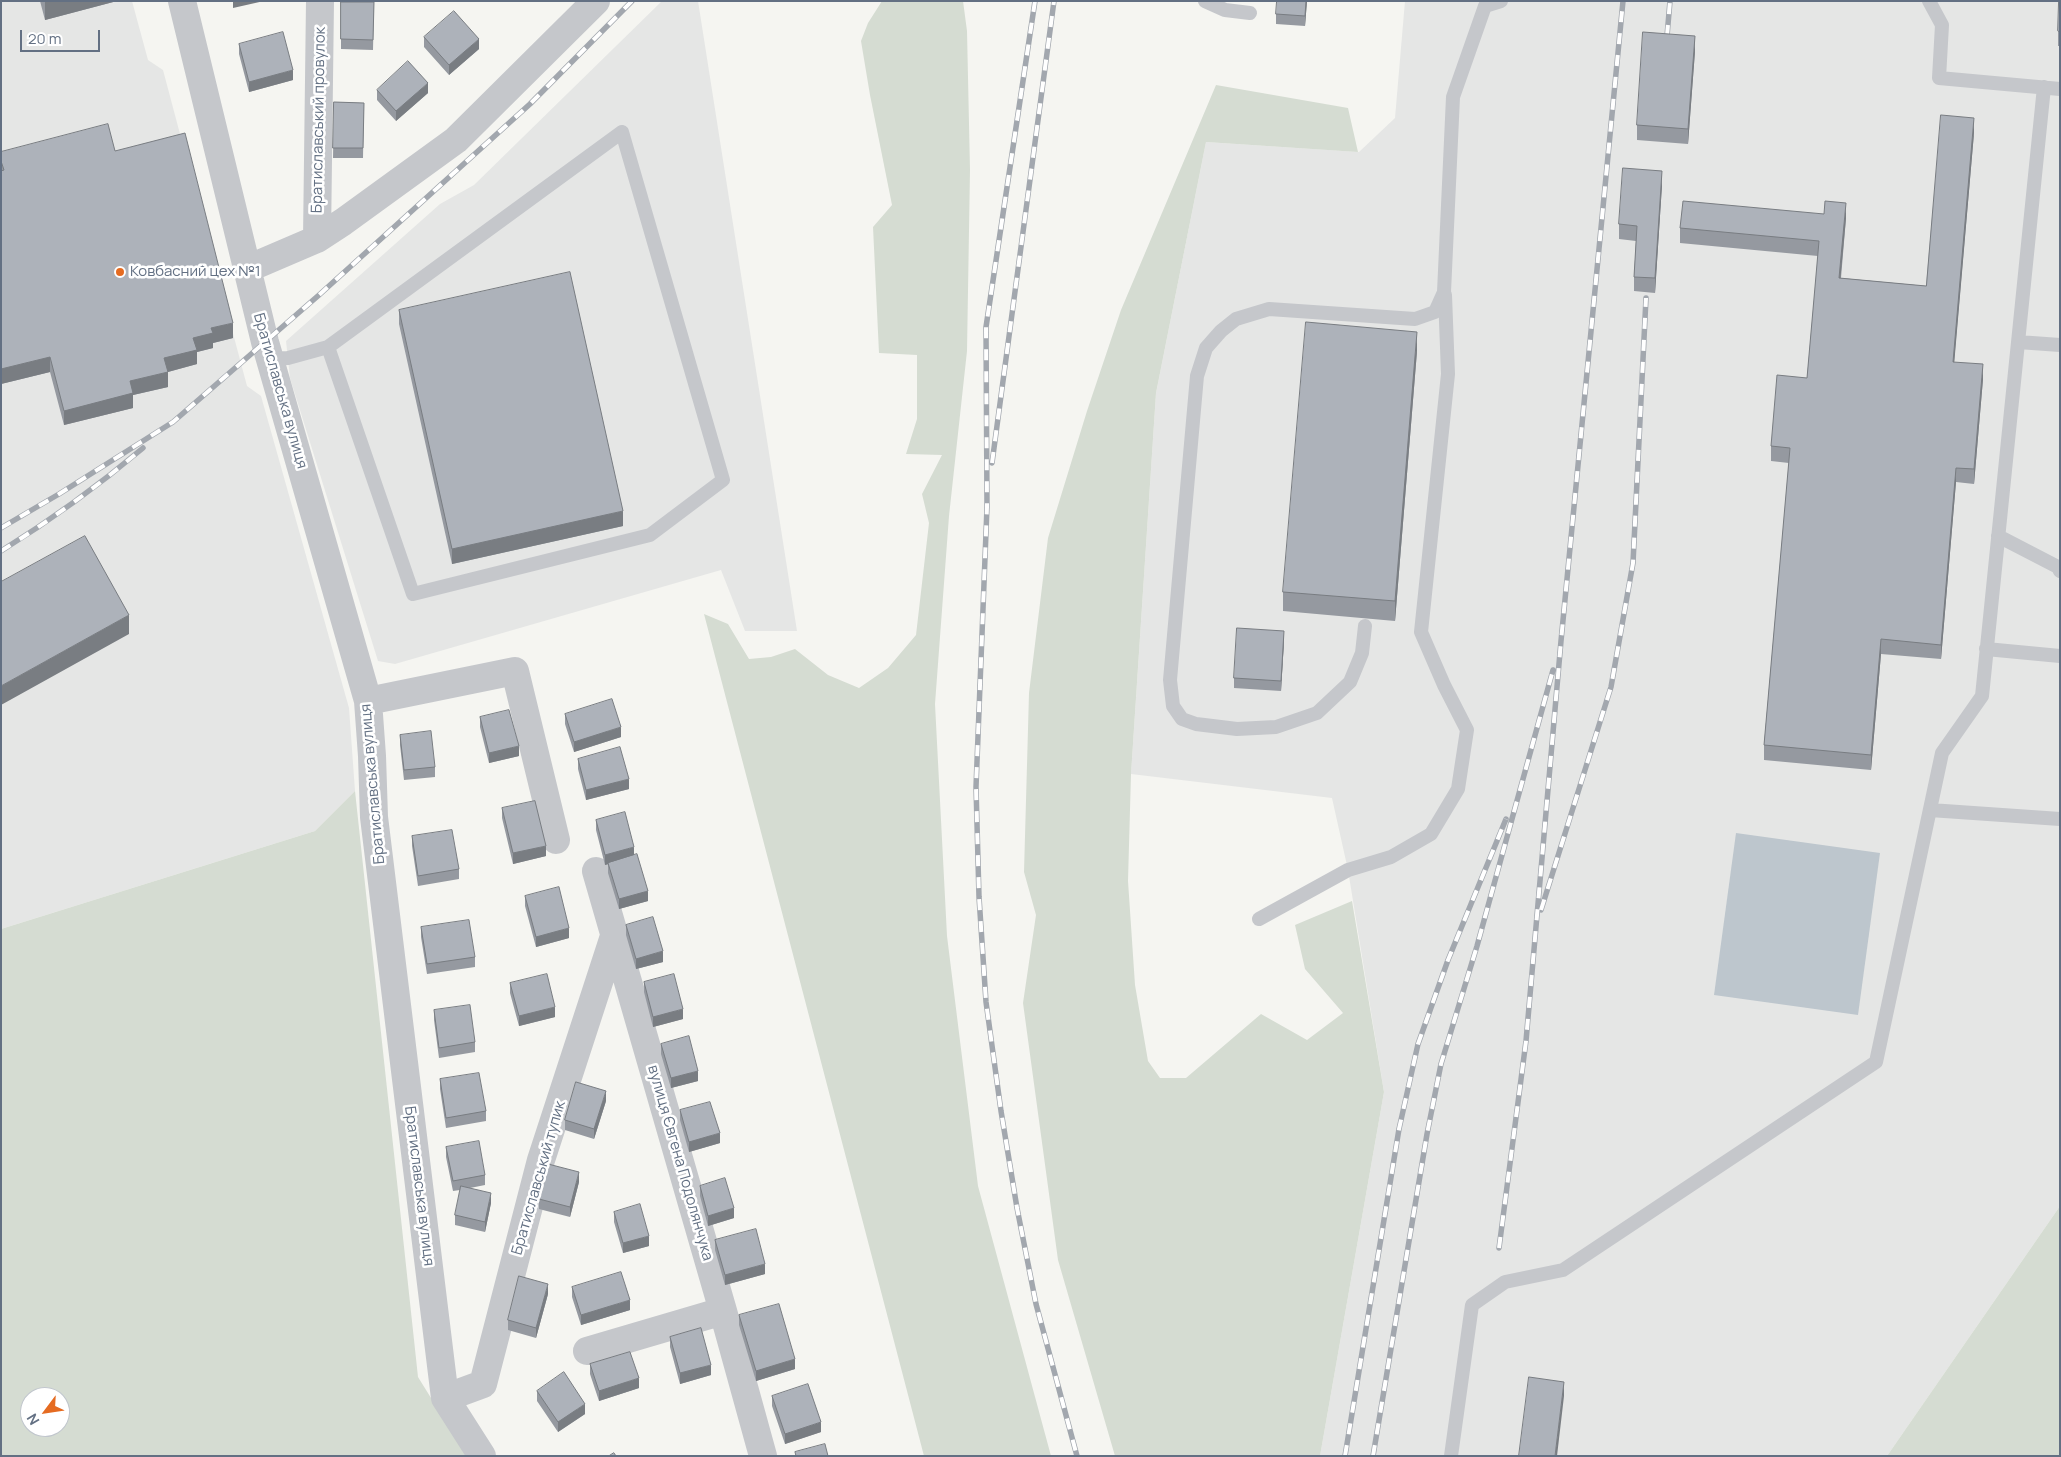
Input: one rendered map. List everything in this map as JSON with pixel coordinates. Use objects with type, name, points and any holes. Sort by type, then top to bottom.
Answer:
[{"type":"street","name":"Братиславська вулиця","points":[[182,1],[246,269],[368,701],[374,817],[445,1398],[482,1456]]},
{"type":"street","name":"Братиславський провулок","points":[[317,239],[320,1]]},
{"type":"street","points":[[246,269],[317,239],[344,222],[456,140],[596,1]]},
{"type":"street","points":[[368,701],[515,671],[556,840]]},
{"type":"street","name":"вулиця Євгена Подолянчука","points":[[596,871],[724,1311],[764,1456]]},
{"type":"street","name":"Братиславський тупик","points":[[445,1398],[483,1384],[541,1160],[614,936]]},
{"type":"street","points":[[587,1352],[724,1311]]},
{"type":"lane","points":[[1205,1],[1225,10],[1250,14]]},
{"type":"lane","points":[[1259,919],[1348,870],[1391,857],[1431,834],[1458,789],[1466,730],[1421,632],[1448,374],[1444,292],[1453,97],[1485,6],[1501,1]]},
{"type":"lane","points":[[1929,1],[1942,25],[1939,78],[2060,89]]},
{"type":"lane","points":[[1451,1456],[1472,1305],[1505,1282],[1563,1270],[1876,1062],[1942,753],[1982,696],[2044,87]]},
{"type":"lane","points":[[270,359],[288,358],[328,347],[622,132],[723,480],[650,534],[413,594],[328,347]]},
{"type":"lane","points":[[1365,626],[1362,653],[1350,682],[1317,713],[1276,727],[1237,729],[1196,724],[1182,718],[1173,706],[1170,680],[1196,376],[1206,348],[1221,331],[1236,319],[1269,309],[1415,319],[1435,312],[1444,292]]},
{"type":"lane","points":[[2018,342],[2060,344]]},
{"type":"lane","points":[[1998,536],[2058,567],[2060,571]]},
{"type":"lane","points":[[1986,650],[2060,656]]},
{"type":"lane","points":[[1930,810],[2060,820]]},
{"type":"shaded area","points":[[1,1],[132,1],[148,60],[163,70],[247,386],[261,396],[349,708],[355,791],[315,831],[1,929]]},
{"type":"shaded area","points":[[662,1],[698,1],[797,631],[745,631],[721,570],[395,664],[378,661],[290,378],[286,341],[440,204],[474,185]]},
{"type":"shaded area","points":[[882,1],[963,1],[967,31],[970,170],[967,351],[949,516],[935,704],[947,936],[978,1186],[1051,1456],[924,1456],[704,614],[728,624],[749,659],[771,657],[795,649],[828,675],[859,688],[888,668],[916,635],[929,523],[922,494],[942,455],[906,454],[917,419],[917,355],[879,353],[873,227],[892,205],[861,41],[868,23]]},
{"type":"shaded area","points":[[1405,1],[2060,1],[2060,1206],[1887,1456],[1320,1456],[1384,1092],[1348,870],[1332,798],[1131,774],[1156,393],[1206,142],[1359,152],[1395,118]]},
{"type":"shaded area","points":[[1216,85],[1348,108],[1358,152],[1206,142],[1156,393],[1131,774],[1128,881],[1135,985],[1148,1061],[1160,1078],[1186,1078],[1261,1014],[1307,1040],[1343,1013],[1305,969],[1295,925],[1352,901],[1384,1092],[1320,1456],[1115,1456],[1058,1260],[1023,1003],[1036,915],[1024,872],[1029,693],[1048,538],[1087,411],[1121,310]]},
{"type":"shaded area","points":[[355,791],[418,1377],[467,1456],[1,1456],[1,929],[315,831]]},
{"type":"shaded area","points":[[1736,833],[1880,853],[1858,1015],[1714,995]]},
{"type":"shaded area","points":[[2060,1206],[2060,1456],[1887,1456]]},
{"type":"building","points":[[1277,1],[1306,1],[1305,16],[1276,14]]},
{"type":"building","points":[[2060,1],[2060,32],[2058,31]]},
{"type":"building","points":[[341,2],[374,2],[373,40],[341,39]]},
{"type":"building","points":[[454,11],[479,39],[449,65],[424,37]]},
{"type":"building","points":[[283,32],[293,70],[249,82],[239,44]]},
{"type":"building","points":[[1643,32],[1695,36],[1688,129],[1637,125]]},
{"type":"building","points":[[408,61],[428,83],[396,111],[377,90]]},
{"type":"building","points":[[334,102],[364,103],[363,148],[333,148]]},
{"type":"building","points":[[1941,115],[1974,118],[1953,362],[1983,364],[1974,469],[1956,468],[1941,645],[1881,639],[1871,755],[1764,745],[1790,448],[1771,446],[1777,375],[1807,378],[1819,241],[1680,228],[1683,201],[1824,214],[1825,201],[1846,203],[1839,278],[1926,286]]},
{"type":"building","name":"Ковбасний цех №1","points":[[108,124],[115,151],[185,133],[233,323],[211,328],[213,333],[193,338],[197,350],[164,358],[168,372],[130,381],[133,393],[64,411],[50,357],[1,369],[1,171],[4,170],[1,152]]},
{"type":"building","points":[[1623,168],[1662,171],[1655,278],[1634,277],[1637,226],[1619,224]]},
{"type":"building","points":[[570,272],[623,511],[452,549],[399,310]]},
{"type":"building","points":[[1306,322],[1417,332],[1395,601],[1283,592]]},
{"type":"building","points":[[85,536],[129,615],[1,686],[1,582]]},
{"type":"building","points":[[1237,628],[1284,631],[1281,681],[1234,678]]},
{"type":"building","points":[[612,699],[621,727],[574,742],[565,714]]},
{"type":"building","points":[[509,710],[519,746],[489,753],[480,717]]},
{"type":"building","points":[[431,731],[435,767],[404,770],[400,735]]},
{"type":"building","points":[[620,747],[629,779],[586,790],[578,759]]},
{"type":"building","points":[[535,801],[546,846],[513,853],[502,808]]},
{"type":"building","points":[[625,812],[634,847],[605,855],[596,820]]},
{"type":"building","points":[[452,830],[459,869],[418,876],[412,836]]},
{"type":"building","points":[[637,854],[648,891],[619,899],[608,863]]},
{"type":"building","points":[[559,887],[569,928],[536,937],[525,896]]},
{"type":"building","points":[[653,917],[663,951],[636,959],[626,925]]},
{"type":"building","points":[[469,920],[475,957],[427,964],[421,927]]},
{"type":"building","points":[[547,974],[555,1007],[519,1016],[510,983]]},
{"type":"building","points":[[674,974],[683,1009],[653,1017],[644,982]]},
{"type":"building","points":[[470,1005],[475,1042],[439,1048],[434,1010]]},
{"type":"building","points":[[689,1036],[698,1071],[671,1078],[661,1044]]},
{"type":"building","points":[[479,1073],[486,1111],[446,1118],[440,1079]]},
{"type":"building","points":[[576,1082],[606,1091],[594,1129],[565,1120]]},
{"type":"building","points":[[710,1102],[720,1133],[689,1142],[680,1110]]},
{"type":"building","points":[[479,1141],[485,1175],[453,1181],[446,1147]]},
{"type":"building","points":[[548,1164],[579,1172],[570,1207],[539,1199]]},
{"type":"building","points":[[725,1178],[734,1208],[708,1216],[700,1186]]},
{"type":"building","points":[[461,1186],[491,1193],[485,1222],[455,1215]]},
{"type":"building","points":[[640,1204],[649,1236],[623,1243],[614,1212]]},
{"type":"building","points":[[756,1229],[765,1264],[725,1275],[715,1240]]},
{"type":"building","points":[[621,1272],[630,1300],[581,1315],[572,1287]]},
{"type":"building","points":[[519,1276],[548,1284],[536,1328],[508,1320]]},
{"type":"building","points":[[779,1304],[795,1359],[756,1371],[739,1315]]},
{"type":"building","points":[[701,1328],[711,1365],[680,1373],[670,1337]]},
{"type":"building","points":[[630,1352],[639,1378],[599,1391],[590,1364]]},
{"type":"building","points":[[564,1372],[585,1404],[558,1422],[537,1391]]},
{"type":"building","points":[[1529,1377],[1564,1382],[1555,1456],[1519,1456]]},
{"type":"building","points":[[808,1384],[821,1422],[785,1434],[772,1396]]},
{"type":"building","points":[[825,1444],[828,1456],[796,1456],[795,1452]]},
{"type":"railway","points":[[1,528],[173,422],[319,295],[530,104],[632,1]]},
{"type":"railway","points":[[1035,1],[986,327],[987,507],[976,787],[979,897],[986,1002],[1017,1208],[1036,1304],[1077,1456]]},
{"type":"railway","points":[[992,463],[1054,1]]},
{"type":"railway","points":[[1499,1248],[1526,1041],[1561,641],[1623,1]]},
{"type":"railway","points":[[1667,36],[1670,1]]},
{"type":"railway","points":[[1541,910],[1611,687],[1633,563],[1646,298]]},
{"type":"railway","points":[[1,551],[74,502],[143,448]]},
{"type":"railway","points":[[1373,1456],[1427,1134],[1441,1064],[1477,946],[1553,670]]},
{"type":"railway","points":[[1345,1456],[1399,1129],[1418,1044],[1448,960],[1506,819]]},
{"type":"place","name":"Ковбасний цех №1","points":[[120,272]]}]
